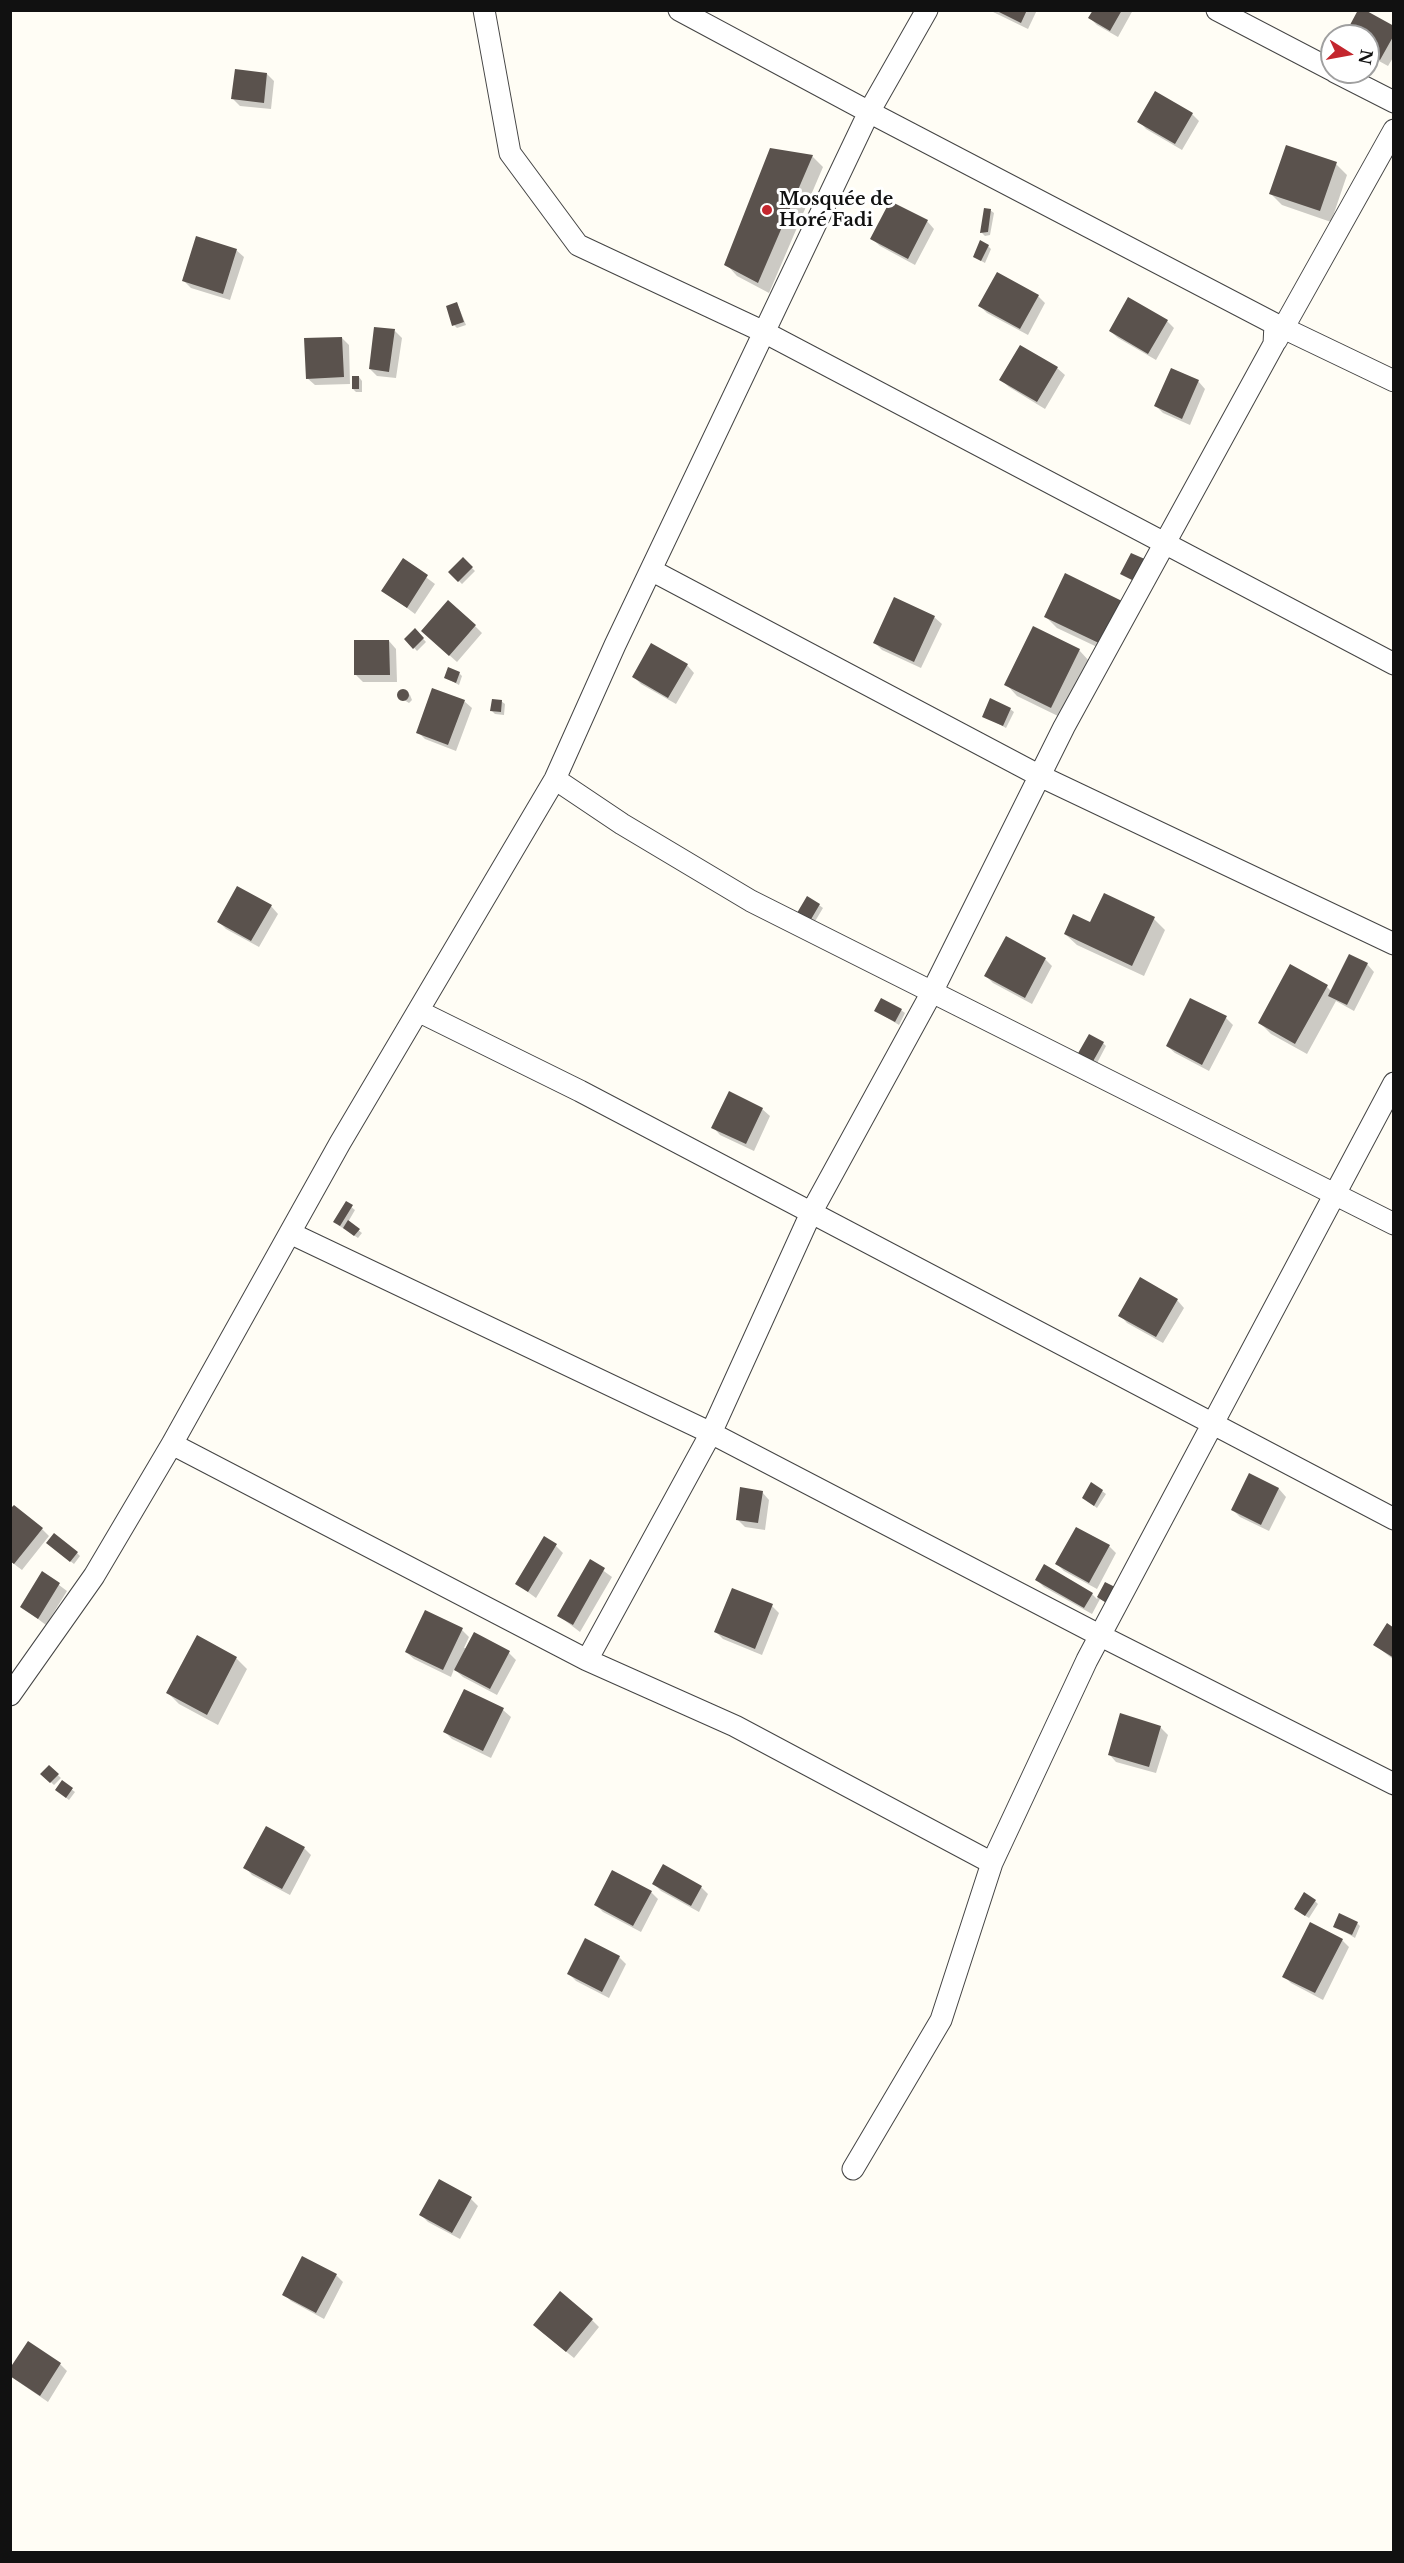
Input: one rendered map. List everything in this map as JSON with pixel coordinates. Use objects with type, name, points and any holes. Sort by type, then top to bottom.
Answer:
[{"type":"street","points":[[484,10],[510,153],[578,244],[764,332],[1394,664]]},
{"type":"street","points":[[679,10],[1278,332],[1394,381]]},
{"type":"street","points":[[10,1695],[94,1576],[172,1444],[340,1143],[420,1012],[555,779],[651,570],[869,112],[927,10]]},
{"type":"street","points":[[1217,10],[1320,64]]},
{"type":"street","points":[[1359,84],[1394,102]]},
{"type":"street","points":[[586,1660],[711,1433],[811,1213],[932,992],[1040,776],[1278,332],[1394,130]]},
{"type":"street","points":[[651,570],[1040,776],[1394,945]]},
{"type":"street","points":[[555,779],[622,824],[751,901],[1394,1224]]},
{"type":"street","points":[[420,1012],[580,1091],[1394,1519]]},
{"type":"street","points":[[853,2169],[941,2020],[992,1863],[1101,1636],[1394,1083]]},
{"type":"street","points":[[290,1233],[711,1433],[1101,1636],[1394,1784]]},
{"type":"street","points":[[172,1444],[586,1660],[735,1726],[992,1863]]},
{"type":"building","points":[[995,10],[1027,10],[1021,23]]},
{"type":"building","points":[[1093,10],[1122,10],[1110,31],[1088,18]]},
{"type":"building","points":[[1358,10],[1365,10],[1394,26],[1394,35],[1380,60],[1380,24],[1350,24]]},
{"type":"building","points":[[235,69],[267,73],[264,103],[231,99]]},
{"type":"building","points":[[1155,91],[1193,113],[1175,144],[1137,122]]},
{"type":"building","points":[[1286,145],[1337,162],[1320,211],[1269,194]]},
{"type":"building","name":"Mosquée de Horé Fadi","points":[[770,148],[813,155],[758,283],[724,265]]},
{"type":"building","points":[[890,201],[928,220],[908,259],[870,239]]},
{"type":"building","points":[[984,208],[991,209],[988,232],[980,233]]},
{"type":"building","points":[[196,236],[237,249],[223,294],[182,281]]},
{"type":"building","points":[[980,240],[989,245],[981,261],[973,257]]},
{"type":"building","points":[[997,272],[1039,295],[1020,329],[978,306]]},
{"type":"building","points":[[1128,297],[1168,320],[1148,354],[1109,331]]},
{"type":"building","points":[[457,302],[464,322],[452,326],[446,306]]},
{"type":"building","points":[[374,327],[395,329],[389,372],[369,369]]},
{"type":"building","points":[[342,337],[344,377],[306,379],[304,338]]},
{"type":"building","points":[[1020,345],[1058,367],[1037,402],[999,380]]},
{"type":"building","points":[[1171,368],[1199,380],[1182,419],[1154,406]]},
{"type":"building","points":[[352,376],[359,376],[359,389],[352,389]]},
{"type":"building","points":[[1131,553],[1147,560],[1136,582],[1120,574]]},
{"type":"building","points":[[463,557],[473,567],[458,582],[448,572]]},
{"type":"building","points":[[403,558],[428,575],[407,608],[381,591]]},
{"type":"building","points":[[1065,573],[1124,602],[1103,645],[1044,617]]},
{"type":"building","points":[[894,597],[935,616],[914,662],[873,643]]},
{"type":"building","points":[[448,600],[476,625],[449,656],[421,631]]},
{"type":"building","points":[[1033,626],[1080,649],[1051,708],[1004,685]]},
{"type":"building","points":[[415,628],[424,638],[413,649],[404,639]]},
{"type":"building","points":[[354,640],[389,640],[390,675],[354,675]]},
{"type":"building","points":[[651,643],[688,664],[668,698],[632,677]]},
{"type":"building","points":[[448,667],[460,672],[456,683],[444,678]]},
{"type":"building","points":[[432,688],[465,700],[448,745],[416,733]]},
{"type":"building","points":[[405,689],[409,695],[405,701],[401,701],[397,693]]},
{"type":"building","points":[[990,698],[1011,708],[1003,726],[982,717]]},
{"type":"building","points":[[492,699],[502,700],[501,712],[490,711]]},
{"type":"building","points":[[237,886],[272,905],[251,941],[217,922]]},
{"type":"building","points":[[1104,893],[1155,917],[1132,966],[1064,934],[1073,914],[1090,922]]},
{"type":"building","points":[[807,896],[820,904],[810,921],[797,913]]},
{"type":"building","points":[[1006,936],[1046,958],[1025,998],[984,976]]},
{"type":"building","points":[[1349,954],[1368,963],[1347,1005],[1328,996]]},
{"type":"building","points":[[1290,964],[1328,985],[1295,1044],[1258,1023]]},
{"type":"building","points":[[881,998],[902,1009],[895,1022],[874,1011]]},
{"type":"building","points":[[1190,998],[1227,1016],[1202,1065],[1166,1046]]},
{"type":"building","points":[[1089,1034],[1104,1042],[1092,1063],[1077,1055]]},
{"type":"building","points":[[729,1091],[763,1108],[746,1144],[711,1128]]},
{"type":"building","points":[[346,1201],[353,1205],[340,1226],[333,1222]]},
{"type":"building","points":[[348,1220],[360,1229],[354,1236],[343,1228]]},
{"type":"building","points":[[1140,1277],[1178,1299],[1156,1337],[1118,1316]]},
{"type":"building","points":[[1249,1473],[1279,1488],[1261,1525],[1231,1510]]},
{"type":"building","points":[[1091,1482],[1103,1490],[1094,1506],[1082,1498]]},
{"type":"building","points":[[740,1487],[763,1491],[758,1523],[736,1520]]},
{"type":"building","points":[[14,1505],[43,1528],[14,1564],[10,1561],[10,1509]]},
{"type":"building","points":[[1076,1527],[1110,1545],[1089,1583],[1055,1564]]},
{"type":"building","points":[[54,1533],[78,1552],[70,1562],[46,1543]]},
{"type":"building","points":[[544,1536],[557,1544],[528,1592],[515,1584]]},
{"type":"building","points":[[590,1559],[605,1568],[573,1625],[557,1616]]},
{"type":"building","points":[[1044,1564],[1093,1593],[1084,1608],[1035,1580]]},
{"type":"building","points":[[42,1571],[60,1583],[38,1619],[20,1607]]},
{"type":"building","points":[[1105,1582],[1117,1588],[1108,1604],[1097,1597]]},
{"type":"building","points":[[732,1588],[773,1604],[755,1649],[714,1632]]},
{"type":"building","points":[[425,1610],[463,1628],[443,1670],[405,1652]]},
{"type":"building","points":[[1387,1623],[1394,1628],[1394,1658],[1373,1645]]},
{"type":"building","points":[[474,1632],[510,1651],[490,1689],[454,1670]]},
{"type":"building","points":[[197,1635],[237,1657],[207,1715],[166,1693]]},
{"type":"building","points":[[464,1689],[504,1708],[483,1751],[443,1732]]},
{"type":"building","points":[[1120,1713],[1161,1726],[1149,1767],[1108,1755]]},
{"type":"building","points":[[49,1765],[59,1774],[50,1783],[40,1774]]},
{"type":"building","points":[[62,1780],[73,1788],[66,1798],[55,1790]]},
{"type":"building","points":[[266,1826],[305,1847],[282,1889],[243,1868]]},
{"type":"building","points":[[663,1864],[702,1886],[691,1906],[652,1884]]},
{"type":"building","points":[[612,1870],[652,1891],[633,1926],[594,1905]]},
{"type":"building","points":[[1304,1892],[1316,1900],[1305,1916],[1294,1909]]},
{"type":"building","points":[[1339,1913],[1358,1922],[1352,1935],[1333,1927]]},
{"type":"building","points":[[1310,1922],[1343,1939],[1315,1993],[1282,1977]]},
{"type":"building","points":[[585,1938],[620,1956],[602,1992],[567,1974]]},
{"type":"building","points":[[439,2179],[472,2197],[452,2233],[419,2215]]},
{"type":"building","points":[[302,2256],[337,2274],[316,2313],[282,2295]]},
{"type":"building","points":[[560,2291],[593,2319],[566,2352],[533,2325]]},
{"type":"building","points":[[28,2341],[61,2363],[40,2396],[10,2376],[10,2368]]},
{"type":"place","name":"Mosquée de Horé Fadi","points":[[767,210]]}]
